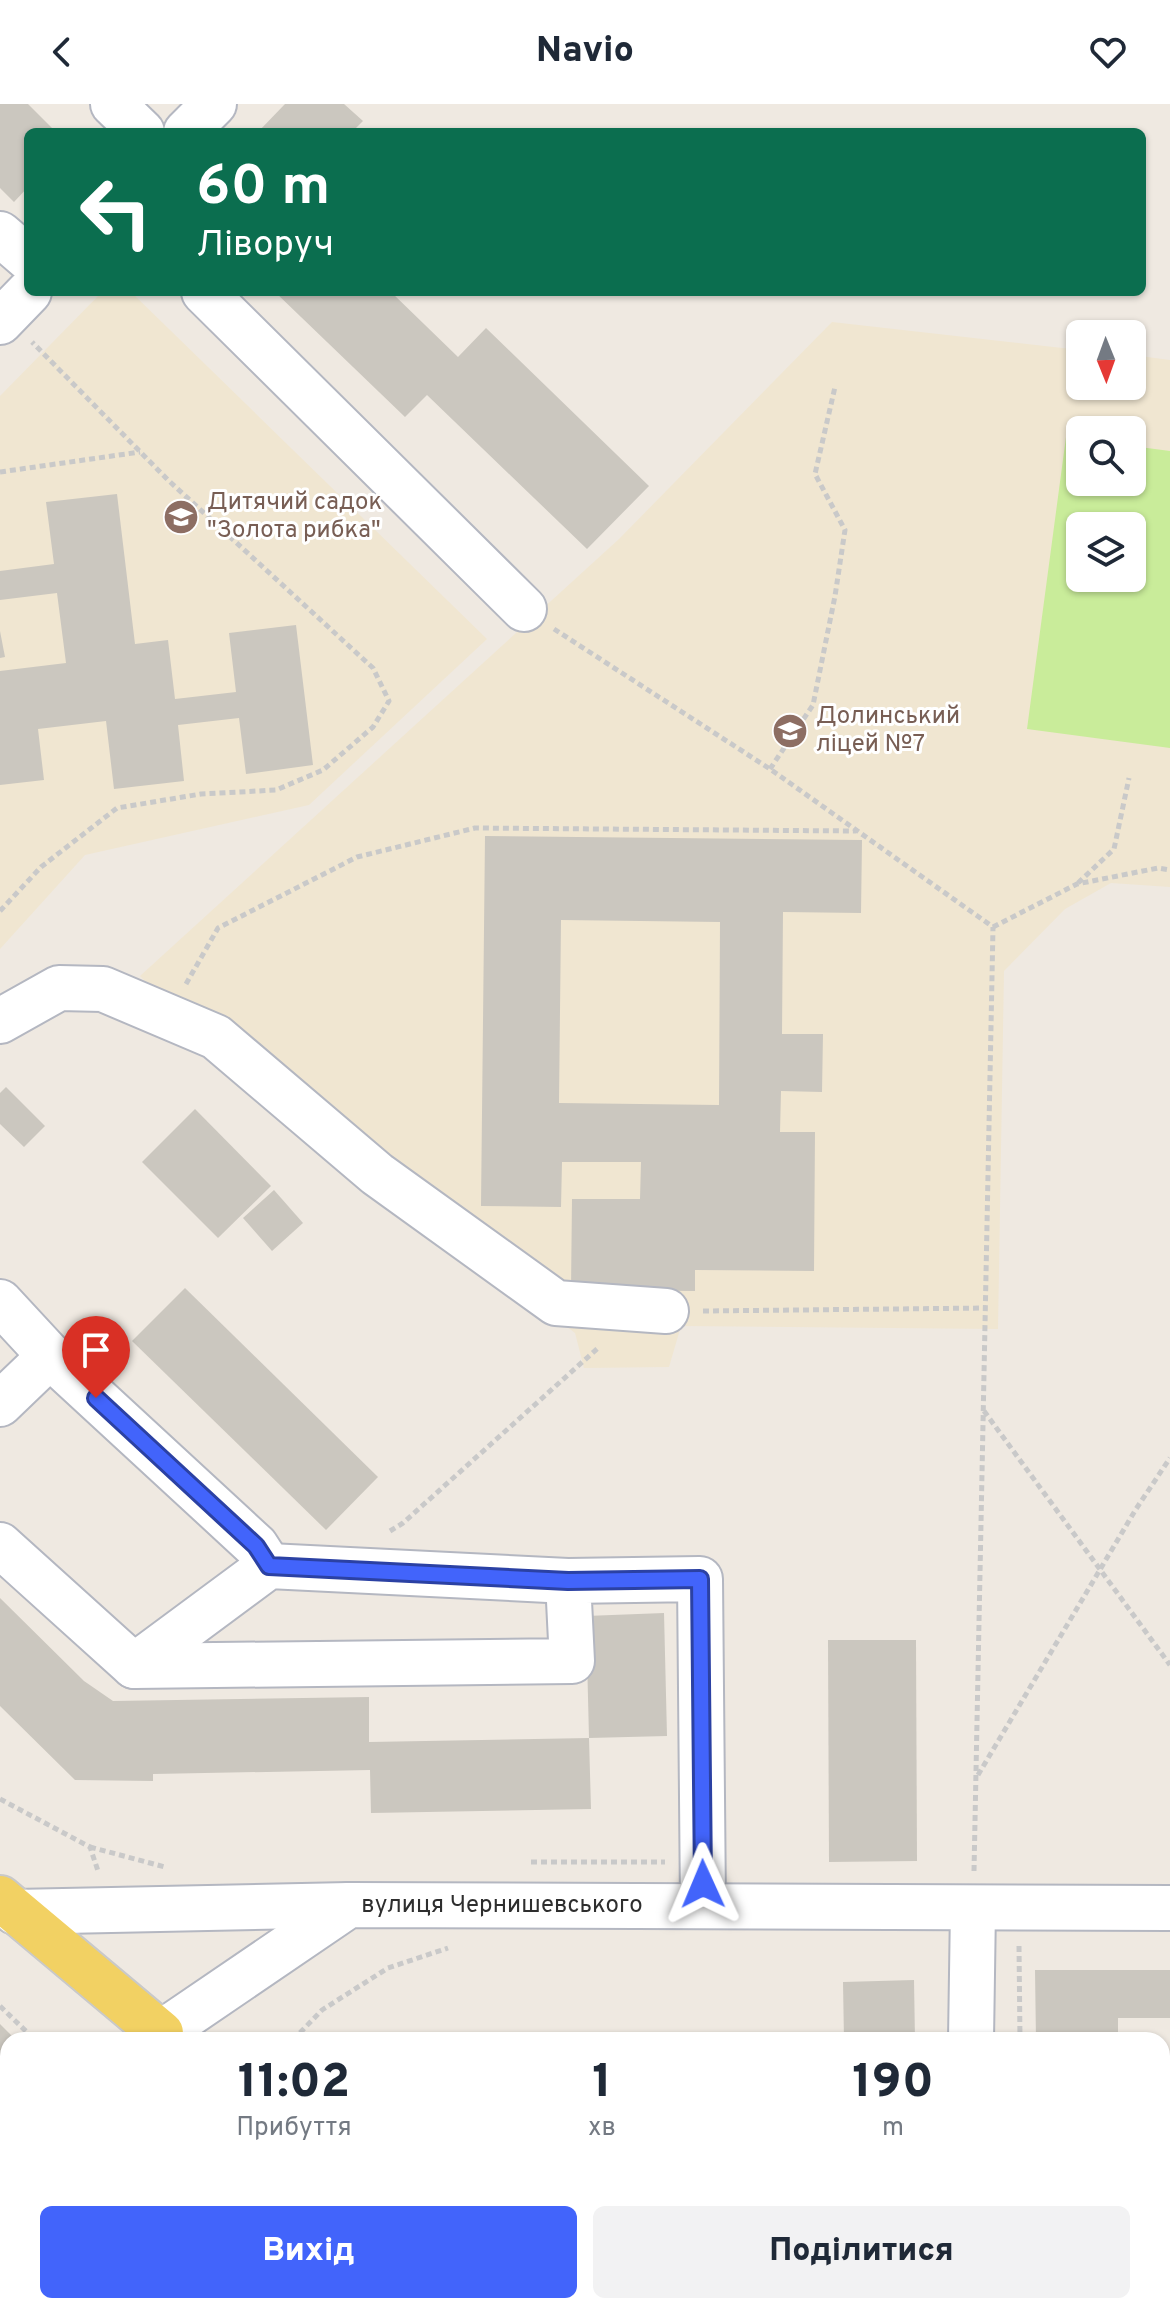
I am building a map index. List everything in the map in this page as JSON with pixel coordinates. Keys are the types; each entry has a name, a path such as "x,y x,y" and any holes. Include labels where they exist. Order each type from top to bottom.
{"main road":[{"path":"8,1905 155,2032"}],"street":[{"path":"113,104 138,128"},
{"path":"190,128 214,104"},
{"path":"0,234 24,255"},
{"path":"208,296 524,609"},
{"path":"0,1021 59,988 103,989 216,1037 377,1174 556,1303 666,1311"},
{"path":"0,1302 50,1356 256,1546 269,1566"},
{"path":"0,1404 50,1356"},
{"path":"0,1545 134,1666 572,1661 568,1581"},
{"path":"134,1666 269,1566 568,1581 700,1579 703,1906"},
{"path":"8,1905 102,1909 349,1905"},
{"name":"вулиця Чернишевського","path":"168,2032 349,1905 1170,1908"},
{"path":"971,2032 973,1908"}],"path":[{"path":"1,910 41,867 117,808 201,794 276,790 323,770 373,727 389,701 373,668 141,452 12,310"},
{"path":"770,769 813,705 835,596 845,530 815,474 835,387"},
{"path":"0,472 141,452"},
{"path":"524,609 770,769 993,927"},
{"path":"1077,884 1114,849 1129,778"},
{"path":"167,1016 218,928 357,857 475,828 856,831"},
{"path":"993,927 1077,884 1158,868 1170,870"},
{"path":"973,1908 993,927"},
{"path":"666,1311 986,1308"},
{"path":"378,1539 403,1523 593,1350 606,1343"},
{"path":"984,1411 1170,1665"},
{"path":"976,1777 1170,1458"},
{"path":"0,1799 90,1847 98,1868 102,1909"},
{"path":"1019,1937 1020,2032"},
{"path":"301,2032 322,2010 388,1968 459,1944"},
{"path":"0,2006 27,2032"}],"shaded area":[{"name":"Дитячий садок \"Золота рибка\"","path":"98,296 135,296 487,639 309,805 85,855 0,949 0,396"},
{"name":"Долинський ліцей №7","path":"832,322 1066,348 1066,400 1146,400 1146,357 1170,360 1170,887 1111,883 1065,909 1004,971 998,1329 681,1326 669,1367 584,1368 575,1333 216,1053 140,976 619,539"}],"green space":[{"path":"1066,437 1066,496 1146,496 1146,448 1170,451 1170,748 1027,729"}],"building":[{"path":"0,104 28,104 52,128 24,128 24,191 14,202 0,188"},
{"path":"285,104 344,104 363,121 356,128 262,128"},
{"path":"279,296 395,296 458,357 486,328 649,486 587,549 427,395 405,417"},
{"path":"117,494 135,644 168,640 175,699 236,692 229,633 296,625 313,765 246,774 239,718 178,725 184,781 114,789 106,721 38,729 44,780 0,785 0,671 66,663 57,593 0,600 0,571 54,564 46,502"},
{"path":"0,631 5,657 0,658"},
{"path":"485,836 862,840 861,913 783,912 782,1034 823,1034 822,1092 781,1091 780,1132 815,1132 814,1271 695,1270 695,1291 571,1290 572,1199 640,1199 641,1162 562,1162 561,1207 481,1206","holes":["561,920 720,922 719,1105 559,1103"]},
{"path":"6,1087 45,1126 24,1147 0,1124 0,1093"},
{"path":"195,1109 271,1186 218,1238 142,1162"},
{"path":"274,1190 303,1223 272,1251 243,1218"},
{"path":"185,1288 378,1477 326,1530 132,1341"},
{"path":"0,1598 84,1681 113,1701 369,1697 369,1742 589,1738 591,1809 371,1813 370,1770 153,1774 153,1781 75,1780 0,1706"},
{"path":"664,1613 667,1736 589,1738 586,1616"},
{"path":"828,1640 916,1640 917,1861 829,1862"},
{"path":"1035,1970 1170,1970 1170,2018 1118,2018 1118,2032 1036,2032"},
{"path":"914,1980 915,2032 844,2032 843,1982"}],"place":[{"name":"Дитячий садок \"Золота рибка\"","path":"181,517"},
{"name":"Долинський ліцей №7","path":"790,731"}],"route":[{"path":"96,1398 256,1546 269,1566 568,1581 700,1579 703,1884"}]}
